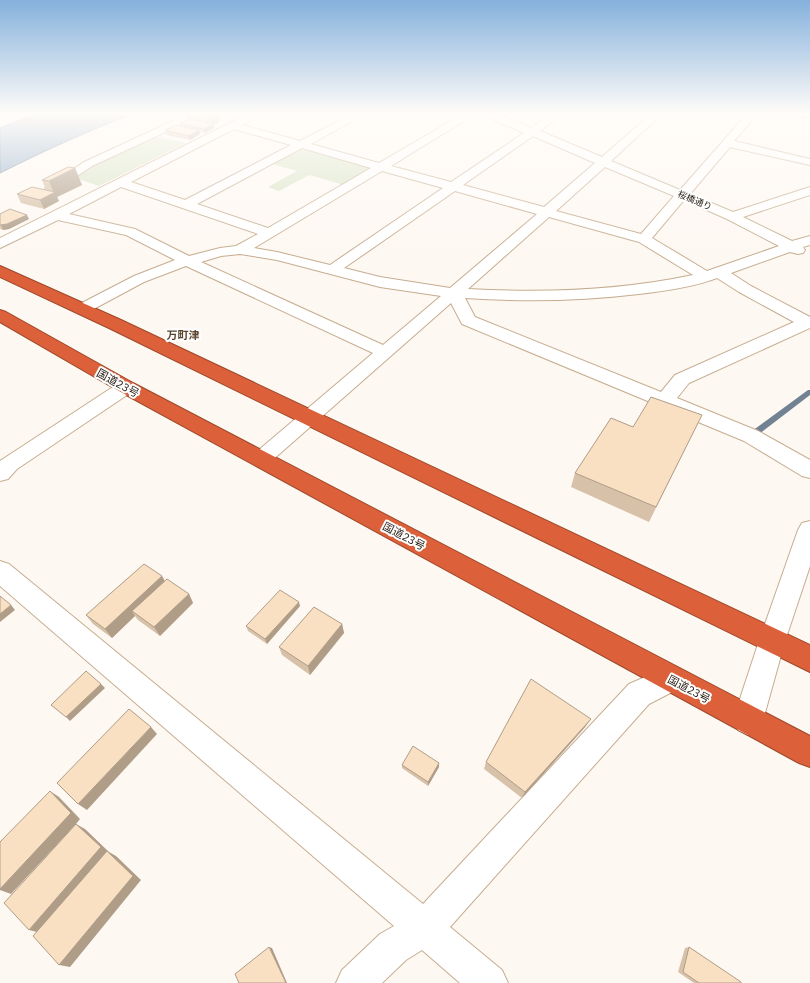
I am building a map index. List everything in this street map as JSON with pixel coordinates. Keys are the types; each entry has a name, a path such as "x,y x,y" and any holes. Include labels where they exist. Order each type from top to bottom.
{"highway":[{"path":"0,271 810,659"},
{"name":"国道23号","path":"0,315 126,388 670,679 810,752"}],"street":[{"path":"48,191 88,164 97,160"},
{"path":"0,244 166,160"},
{"path":"186,205 273,160"},
{"path":"355,160 644,239 808,322"},
{"path":"240,250 393,160"},
{"path":"332,270 492,160"},
{"name":"桜橋通り","path":"597,160 732,216 810,256"},
{"path":"261,459 454,293 604,160"},
{"path":"644,239 712,160"},
{"path":"120,183 270,233"},
{"path":"732,216 810,191"},
{"path":"56,215 130,232 187,261 385,352"},
{"path":"82,309 139,279 187,261 220,252 240,250 277,256 380,282 454,293 506,296 559,296 608,293 664,286 712,274 810,240"},
{"path":"454,293 468,320 751,436 810,470"},
{"path":"665,400 682,378 808,322"},
{"path":"0,473 10,464 126,388"},
{"path":"748,720 772,641 810,530"},
{"path":"0,571 489,983"},
{"path":"355,983 394,947 424,929 639,694 670,679"}],"green space":[{"path":"103,160 152,160 99,186 75,178 86,168"},
{"path":"280,160 343,160 368,167 369,169 344,185 309,175 279,191 268,187 297,171 272,164"}],"water":[{"path":"0,160 27,160 0,173"}],"building":[{"path":"68,167 75,168 49,181 42,180"},
{"path":"32,187 55,192 40,200 17,194"},
{"path":"10,209 27,215 7,224 0,225 0,214"},
{"path":"651,397 702,415 656,507 575,473 611,418 633,427"},
{"path":"144,564 162,576 105,629 86,615"},
{"path":"167,579 189,594 154,627 132,611"},
{"path":"280,590 299,602 265,639 246,626"},
{"path":"0,596 11,605 0,614"},
{"path":"314,607 342,624 308,666 279,647"},
{"path":"86,671 101,684 66,717 51,705"},
{"path":"531,679 591,719 525,792 486,762"},
{"path":"129,709 151,727 78,804 57,783"},
{"path":"413,746 439,763 428,782 402,765"},
{"path":"50,791 71,813 0,889 0,842"},
{"path":"76,824 101,847 29,930 4,903"},
{"path":"107,851 133,876 59,965 33,936"},
{"path":"269,947 286,983 239,983 235,974"},
{"path":"689,947 741,983 699,983 683,972"}],"waterway":[{"path":"751,436 810,392"}],"district":[{"name":"万町津","path":"183,335"}]}
